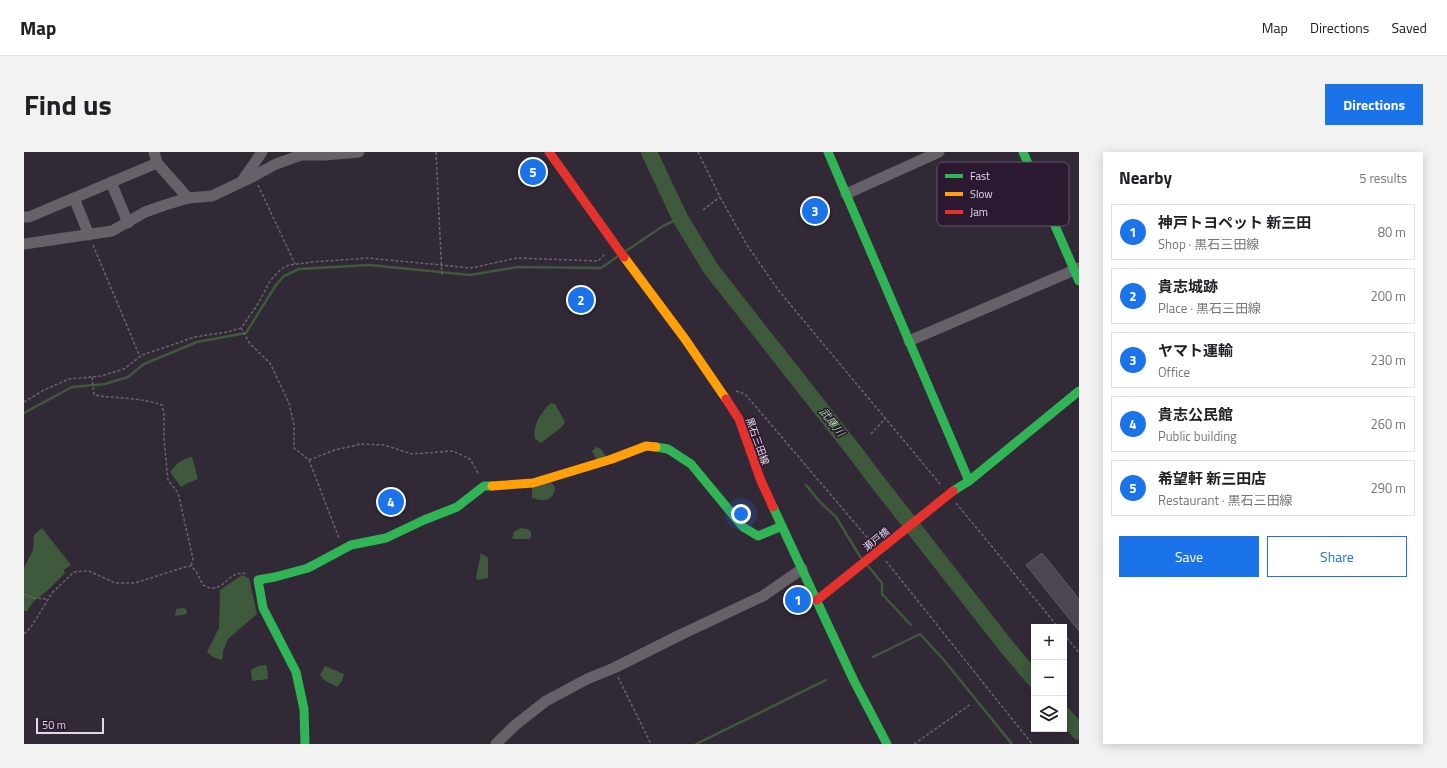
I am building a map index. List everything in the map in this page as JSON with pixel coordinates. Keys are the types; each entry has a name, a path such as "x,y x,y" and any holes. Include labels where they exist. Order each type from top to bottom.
{"street":[{"path":"154,152 156,164 188,198"},
{"path":"241,182 262,152"},
{"path":"24,244 112,231 145,212 188,198 212,196 276,164 302,155 325,156 359,152"},
{"name":"黒石三田線","path":"549,152 616,247 685,338 739,419 761,481 854,681 887,744"},
{"path":"828,152 969,481"},
{"path":"846,194 939,152"},
{"path":"1023,152 1028,162"},
{"path":"24,218 156,164"},
{"path":"111,182 128,222"},
{"path":"74,198 89,235"},
{"path":"1057,226 1076,269 1079,281"},
{"path":"909,341 1076,269"},
{"name":"瀬戸橋","path":"817,600 949,494 969,481 1079,391"},
{"path":"305,744 304,708 296,672 263,608 258,580 308,568 351,545 386,538 424,520 457,507 484,486 533,483 612,459 646,446 668,449 692,464 743,527 758,536 782,526"},
{"path":"496,744 514,726 546,701 587,679 614,668 763,596 802,569"}],"path":[{"path":"436,152 442,277"},
{"path":"698,152 720,197 747,245 779,291 1056,624"},
{"path":"254,176 295,264"},
{"path":"703,210 720,197"},
{"path":"89,235 140,357"},
{"path":"24,402 44,390 69,379 101,376 124,369 140,357 194,337 242,328 258,304 270,281 281,269 289,265 368,258 471,268 517,258 598,260 616,247"},
{"path":"242,328 250,344 270,364 289,404 294,425 294,448 309,460 344,549"},
{"path":"92,377 94,394 112,398 148,400 162,405 164,414 164,439 168,480 178,493 193,559 191,566"},
{"path":"718,386 745,394 878,551 1032,744"},
{"path":"871,434 886,418"},
{"path":"309,460 335,450 361,444 384,445 412,454 454,451 470,459 484,486"},
{"path":"191,566 196,571 203,585 212,589 220,586 235,574 240,572 250,574 258,580"},
{"path":"24,634 31,627 52,593 74,572 89,572 115,583 135,583 191,566"},
{"path":"24,594 33,598 48,599"},
{"path":"1067,638 1079,653"},
{"path":"614,668 651,744"},
{"path":"914,744 971,704"}],"shaded area":[{"path":"551,403 555,404 565,422 563,426 541,443 535,439 534,434 536,424"},
{"path":"596,447 600,448 606,456 597,460 592,451"},
{"path":"192,457 198,479 181,487 170,472 180,462"},
{"path":"550,481 555,487 551,498 541,500 532,498 532,486"},
{"path":"42,528 71,565 64,570 65,573 47,591 34,601 27,611 24,611 24,568 33,550 34,535"},
{"path":"520,528 528,529 531,532 531,537 529,539 512,539 514,532"},
{"path":"481,553 488,558 488,578 477,580 476,577"},
{"path":"242,575 249,578 257,614 228,639 221,660 213,657 207,652 219,628 220,590"},
{"path":"176,609 186,609 187,614 175,616"},
{"path":"265,665 267,667 268,679 252,681 251,670 258,666"},
{"path":"325,666 344,674 342,681 337,687 324,680 320,675"}],"building":[{"path":"535,165 541,175 532,180 526,170"},
{"path":"1042,553 1079,599 1079,631 1026,565"}],"waterway":[{"name":"武庫川","path":"649,152 680,218 711,269 1006,646 1031,675"},
{"path":"626,251 663,226 680,218"},
{"path":"24,413 72,387 105,384 128,377 144,364 197,342 246,333 276,285 284,276 299,269 369,265 470,275 518,267 601,268 617,257"},
{"path":"806,485 820,502 836,517 861,558"},
{"path":"868,566 882,583 882,594 911,625"},
{"path":"873,657 920,634 943,659 1012,744"},
{"path":"696,744 826,680"},
{"name":"武庫川","path":"1067,718 1079,732"}],"traffic: fast":[{"path":"828,152 969,481"},
{"path":"1023,152 1027,162"},
{"path":"1055,226 1079,281"},
{"path":"953,491 969,481 1079,391"},
{"path":"656,447 668,449 691,464 743,527 758,536 782,526"},
{"path":"305,744 304,709 296,672 263,608 258,580 308,568 351,545 386,538 424,520 457,507 484,486 492,486"},
{"path":"773,507 854,681 887,744"}],"traffic: slow":[{"path":"624,257 685,339 726,399"},
{"path":"492,486 533,483 612,459 646,446 656,447"}],"traffic: jam":[{"path":"549,152 624,257"},
{"path":"726,399 739,419 761,481 773,507"},
{"path":"817,600 953,491"}],"place":[{"name":"希望軒 新三田店","path":"533,172"},
{"name":"ヤマト運輸","path":"815,211"},
{"name":"貴志城跡","path":"581,300"},
{"name":"貴志公民館","path":"391,502"},
{"name":"神戸トヨペット 新三田","path":"798,600"}]}
